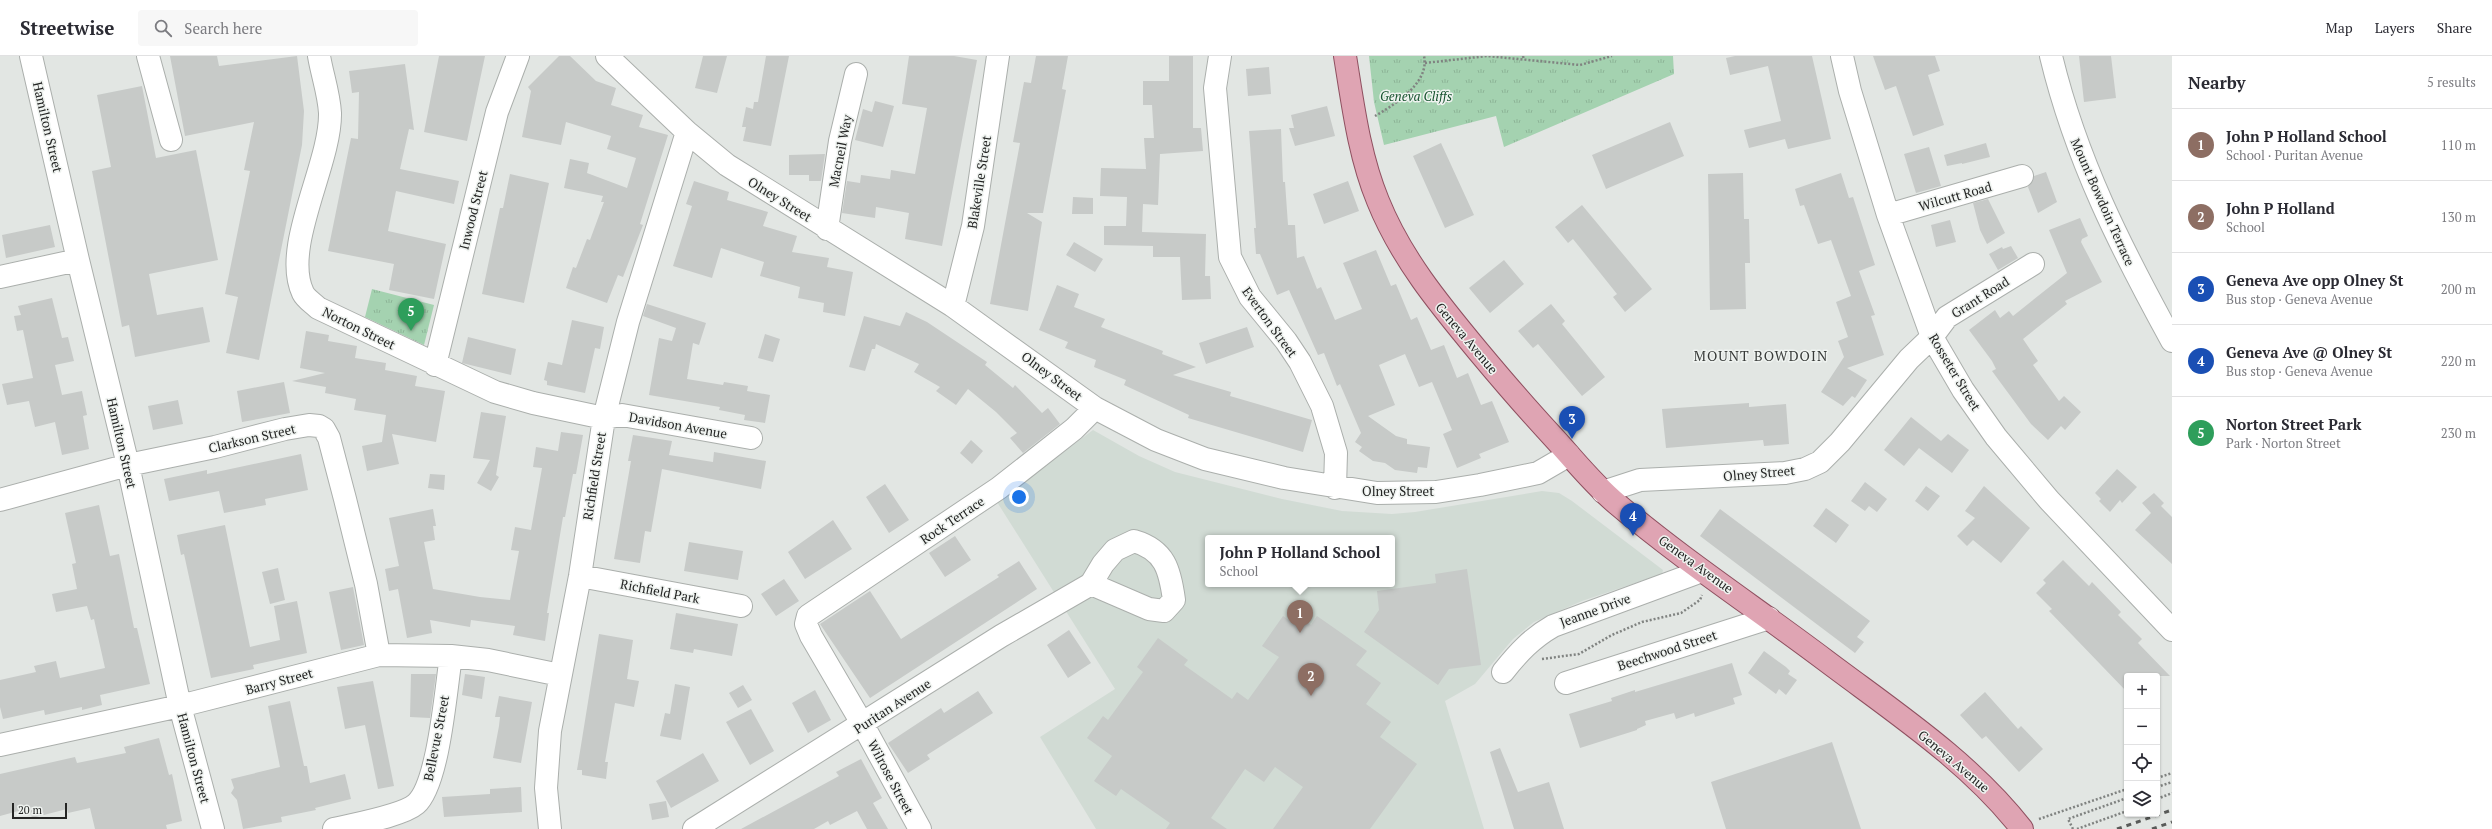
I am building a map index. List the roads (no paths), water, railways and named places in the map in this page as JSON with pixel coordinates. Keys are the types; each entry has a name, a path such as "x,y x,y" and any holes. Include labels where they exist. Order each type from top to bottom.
{"main road":[{"name":"Geneva Avenue","path":"1345,56 1357,126 1378,200 1398,244 1427,289 1503,382 1603,492 1702,571 1768,618 1956,761 2029,825"}],"street":[{"name":"Hamilton Street","path":"31,56 78,260 128,465 180,706 213,829"},
{"path":"148,56 171,140"},
{"name":"Norton Street","path":"319,56 330,113 325,142 296,257 298,278 304,295 318,308 435,365 495,392 533,403 604,418"},
{"name":"Inwood Street","path":"435,365 497,112 518,56"},
{"name":"Olney Street","path":"607,56 687,132 727,165 827,229 953,306 1095,408 1156,440 1205,459 1335,488 1377,493 1436,492 1538,473 1569,455"},
{"name":"Blakeville Street","path":"953,306 973,226 998,56"},
{"name":"Everton Street","path":"1220,56 1215,88 1230,256 1250,297 1289,346 1322,406 1336,452 1335,488"},
{"name":"Rosseter Street","path":"1842,56 1850,91 1888,215 1932,338 1963,390 1996,437 2049,500 2172,630"},
{"name":"Mount Bowdoin Terrace","path":"2050,56 2063,106 2098,195 2128,260 2172,341"},
{"name":"Macneil Way","path":"827,229 840,141 856,74"},
{"name":"Richfield Street","path":"550,829 546,788 547,758 560,675 580,576 604,418 628,322 687,132"},
{"name":"Wilcutt Road","path":"1888,215 2022,176"},
{"path":"0,276 78,260"},
{"name":"Grant Road","path":"1932,338 1947,317 2033,264"},
{"name":"Olney Street","path":"1603,492 1640,480 1785,473 1805,469 1820,462 1840,442 1910,359 1932,338"},
{"name":"Rock Terrace","path":"806,624 808,616 999,488 1074,429 1095,408"},
{"name":"Davidson Avenue","path":"604,418 622,415 751,438"},
{"name":"Clarkson Street","path":"0,500 128,465 215,447 285,429 309,425 324,430 329,438 366,584 379,655"},
{"name":"Jeanne Drive","path":"1503,672 1520,650 1536,635 1553,626 1702,571"},
{"name":"Richfield Park","path":"580,576 741,606"},
{"name":"Puritan Avenue","path":"694,829 1001,636 1091,584"},
{"name":"Beechwood Street","path":"1566,683 1768,618"},
{"name":"Wilrose Street","path":"806,624 863,724 920,829"},
{"name":"Barry Street","path":"0,745 180,706 379,655 451,656 488,660 560,675"},
{"name":"Bellevue Street","path":"334,829 390,815 416,804 431,776 451,656"}],"railway":[{"path":"2117,829 2172,810"},
{"path":"2152,829 2172,822"}],"place":[{"name":"Norton Street Park","path":"411,331"},
{"name":"Geneva Ave opp Olney St","path":"1572,439"},
{"name":"Geneva Ave @ Olney St","path":"1633,536"},
{"name":"John P Holland School","path":"1300,633"},
{"name":"John P Holland","path":"1311,696"}],"district":[{"name":"MOUNT BOWDOIN","path":"1761,355"}],"park label":[{"name":"Geneva Cliffs","path":"1416,96"}]}
